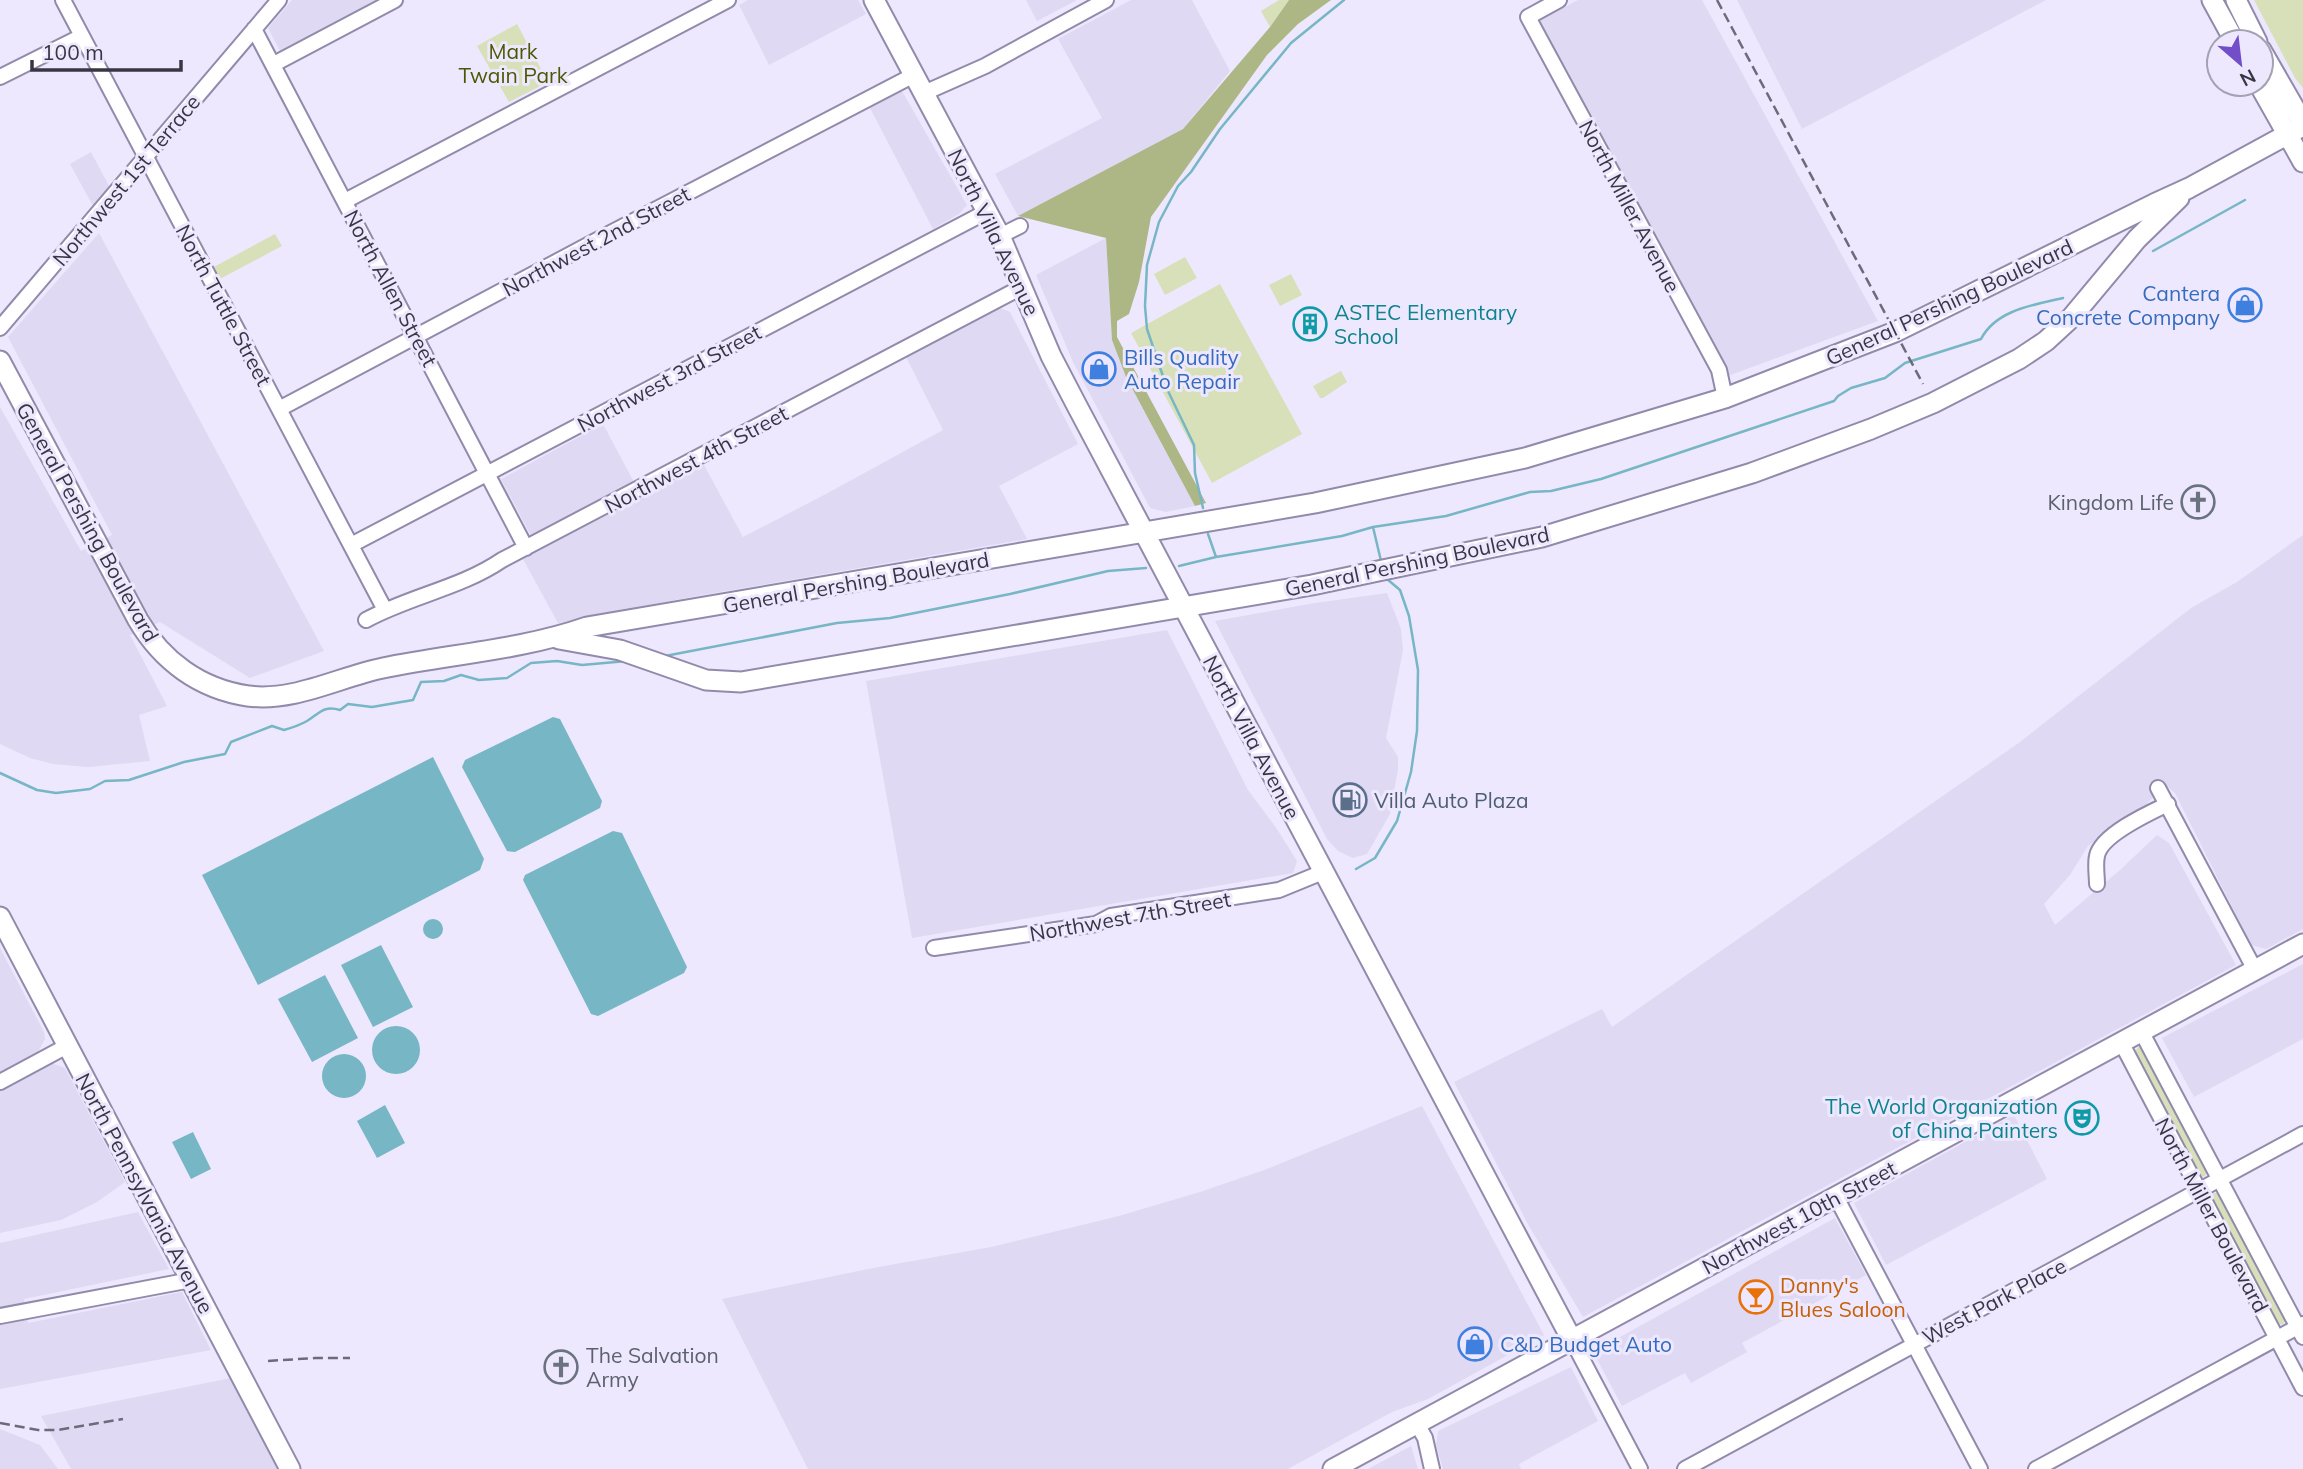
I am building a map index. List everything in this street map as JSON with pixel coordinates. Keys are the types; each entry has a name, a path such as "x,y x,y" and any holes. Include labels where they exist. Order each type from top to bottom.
{"main road":[{"name":"North Villa Avenue","path":"874,0 988,211 1052,356 1572,1340"},
{"path":"2212,0 2227,28"},
{"path":"2236,0 2250,28"},
{"path":"2275,80 2298,128 2303,162"},
{"path":"2271,98 2298,128"},
{"name":"General Pershing Boulevard","path":"0,361 147,635 170,660 199,681 250,696 281,695 383,668 555,639 587,627 1315,502 1525,458 1725,398 1895,332 2189,188 2298,128"},
{"name":"General Pershing Boulevard","path":"555,639 608,647 706,680 741,682 1312,585 1542,537 1752,473 1883,424 1964,388 2019,359 2046,341 2071,318 2137,239 2189,188"},
{"path":"629,654 626,634 629,626 638,619"},
{"name":"North Pennsylvania Avenue","path":"0,917 290,1469"},
{"name":"Northwest 10th Street","path":"1333,1469 2303,944"}],"street":[{"name":"North Tuttle Street","path":"63,0 385,610"},
{"name":"Northwest 1st Terrace","path":"0,328 279,0"},
{"path":"274,64 395,0"},
{"path":"345,201 728,0"},
{"name":"Northwest 2nd Street","path":"279,409 416,336 919,84 985,66 1106,0"},
{"name":"North Miller Avenue","path":"1550,2 1528,17 1718,370 1725,398"},
{"name":"North Allen Street","path":"254,29 526,548"},
{"path":"0,77 82,36"},
{"name":"Northwest 3rd Street","path":"351,545 988,211"},
{"path":"1000,236 1020,226"},
{"name":"Northwest 4th Street","path":"366,620 385,610 482,574 502,560 1022,287"},
{"path":"2158,788 2255,970"},
{"path":"2097,884 2097,855 2107,841 2124,828 2168,804"},
{"name":"Northwest 7th Street","path":"934,948 1096,923 1111,916 1279,890 1323,872"},
{"name":"North Miller Boulevard","path":"2141,1031 2301,1329"},
{"name":"North Miller Boulevard","path":"2121,1042 2303,1388"},
{"path":"0,1082 68,1046"},
{"name":"West Park Place","path":"1685,1469 2303,1134"},
{"path":"1836,1197 1980,1469"},
{"path":"0,1316 191,1280"},
{"path":"2036,1469 2277,1338 2301,1329"},
{"name":"North Villa Avenue","path":"1572,1340 1640,1469"},
{"path":"1417,1424 1425,1438 1432,1469"}],"shaded area":[{"path":"292,0 380,0 281,53 268,28"},
{"path":"748,0 858,0 866,14 769,65 739,5"},
{"path":"1026,0 1077,0 1037,21"},
{"path":"1131,0 1192,0 1230,71 1183,129 1018,216 995,174 1102,118 1058,39"},
{"path":"1578,0 1702,0 1878,321 1714,381 1712,372 1592,146 1526,28"},
{"path":"1737,0 2046,0 1802,129"},
{"path":"902,91 967,205 959,214 933,229 870,108"},
{"path":"91,152 109,186 93,206 70,164"},
{"path":"99,233 324,651 250,678 160,622 130,635 167,706 139,715 150,761 88,767 53,764 30,758 0,744 0,407 81,551 112,535 8,337"},
{"name":"Bills Quality Auto Repair","path":"1106,238 1112,340 1126,377 1195,506 1166,512 1150,508 1073,362 1036,275"},
{"path":"1000,308 1010,312 1078,444 999,486 1027,539 691,597 558,623 523,559 704,465 743,537 826,494 943,430 906,357"},
{"path":"603,424 635,484 532,538 501,479"},
{"path":"2303,535 2303,929 2266,949 2251,945 2175,793 2164,784 2152,792 2154,796 2143,808 2088,846 2070,875 2044,904 2055,925 2157,835 2169,843 2236,965 1583,1317 1529,1226 1454,1082 1602,1009 1612,1027 2020,742 2191,608 2237,582"},
{"path":"1387,593 1401,629 1403,650 1386,738 1398,757 1398,769 1390,814 1367,854 1353,858 1338,851 1327,839 1215,621"},
{"path":"1167,630 1248,790 1297,861 1293,873 912,938 866,681"},
{"path":"0,948 44,1032 45,1039 38,1052 0,1074"},
{"path":"2303,964 2303,1039 2194,1097 2162,1038"},
{"path":"51,1063 65,1068 125,1182 97,1202 61,1220 0,1233 0,1091"},
{"path":"1422,1106 1544,1335 1428,1399 1392,1412 1288,1469 808,1469 722,1299 991,1247 1119,1216 1267,1169"},
{"path":"2014,1115 2047,1179 1886,1265 1854,1203"},
{"path":"138,1212 169,1269 24,1299 28,1323 182,1292 211,1350 0,1389 0,1243"},
{"path":"1835,1218 1866,1275 1742,1343 1747,1352 1691,1383 1685,1373 1622,1406 1593,1352"},
{"path":"1571,1367 1598,1421 1519,1464 1521,1469 1443,1469 1436,1445 1438,1431"},
{"path":"231,1378 277,1469 71,1469 41,1416"},
{"path":"0,1429 40,1445 58,1469 0,1469"},
{"path":"1411,1446 1418,1469 1368,1469"}],"green space":[{"path":"1279,0 1289,0 1270,27 1261,11"},
{"path":"1289,0 1331,0 1298,24 1267,55 1151,217 1139,282 1129,314 1117,321 1117,337 1206,503 1195,506 1126,377 1112,340 1106,238 1018,216 1183,129 1270,27"},
{"path":"2254,0 2303,0 2303,88 2275,40 2275,28 2269,28"},
{"name":"Mark Twain Park","path":"517,24 548,82 509,102 477,46"},
{"path":"275,234 282,246 218,280 212,268"},
{"path":"1185,257 1197,278 1165,295 1154,274"},
{"path":"1291,274 1302,295 1280,306 1269,285"},
{"path":"1220,284 1302,434 1212,483 1131,333"},
{"path":"1341,371 1347,382 1320,398 1313,386"},
{"path":"2138,1047 2146,1050 2208,1172 2205,1176 2199,1177 2134,1054"},
{"path":"2214,1193 2220,1193 2286,1320 2283,1324 2277,1325 2210,1198"}],"water":[{"path":"553,717 560,719 602,801 600,808 515,852 507,851 462,767 465,760"},
{"path":"433,757 484,859 480,870 258,985 202,875"},
{"path":"613,831 622,833 687,967 684,973 598,1016 591,1014 523,880 525,875"},
{"path":"433,919 440,922 443,929 440,936 433,939 426,936 423,929 426,922"},
{"path":"381,945 413,1007 373,1027 341,965"},
{"path":"325,975 358,1038 312,1062 278,999"},
{"path":"396,1026 413,1033 420,1050 413,1067 396,1074 379,1067 372,1050 379,1033"},
{"path":"344,1054 353,1055 360,1060 365,1067 365,1085 360,1092 353,1097 344,1098 335,1097 328,1092 323,1085 322,1076 323,1067 328,1060 335,1055"},
{"path":"385,1105 405,1143 377,1158 357,1121"},
{"path":"193,1132 211,1169 191,1179 172,1142"}],"waterway":[{"path":"1203,508 1195,473 1194,445 1168,391 1147,329 1147,265 1159,222 1178,186 1191,172 1220,129 1291,43 1344,0"},
{"path":"2153,251 2245,200"},
{"path":"1179,566 1216,557 1342,536 1373,527 1446,516 1530,492 1551,491 1601,479 1834,401 1851,388 1885,378 1905,363 1981,339 1996,321 2016,310 2063,298"},
{"path":"1373,527 1381,561"},
{"path":"1208,534 1216,557"},
{"path":"665,656 837,623 890,618 1108,571 1146,568"},
{"path":"1356,869 1375,858 1397,821 1411,772 1417,731 1418,670 1409,616 1400,590 1387,579"},
{"path":"0,773 37,790 56,793 90,789 105,781 129,780 184,762 225,754 231,742 272,726 284,730 293,727 326,709 340,710 348,704 372,707 413,700 421,682 444,681 461,675 479,680 507,678 531,663 557,661 582,665 627,661"}],"railway":[{"path":"1717,0 1923,384"},
{"path":"268,1361 350,1358"},
{"path":"0,1423 38,1430 58,1430 123,1419"}],"place":[{"name":"Cantera Concrete Company","path":"2245,305"},
{"name":"ASTEC Elementary School","path":"1310,324"},
{"name":"Bills Quality Auto Repair","path":"1099,369"},
{"name":"Kingdom Life","path":"2198,502"},
{"name":"Villa Auto Plaza","path":"1350,800"},
{"name":"The World Organization of China Painters","path":"2082,1118"},
{"name":"Danny's Blues Saloon","path":"1756,1297"},
{"name":"C&D Budget Auto","path":"1475,1344"},
{"name":"The Salvation Army","path":"561,1367"}]}
